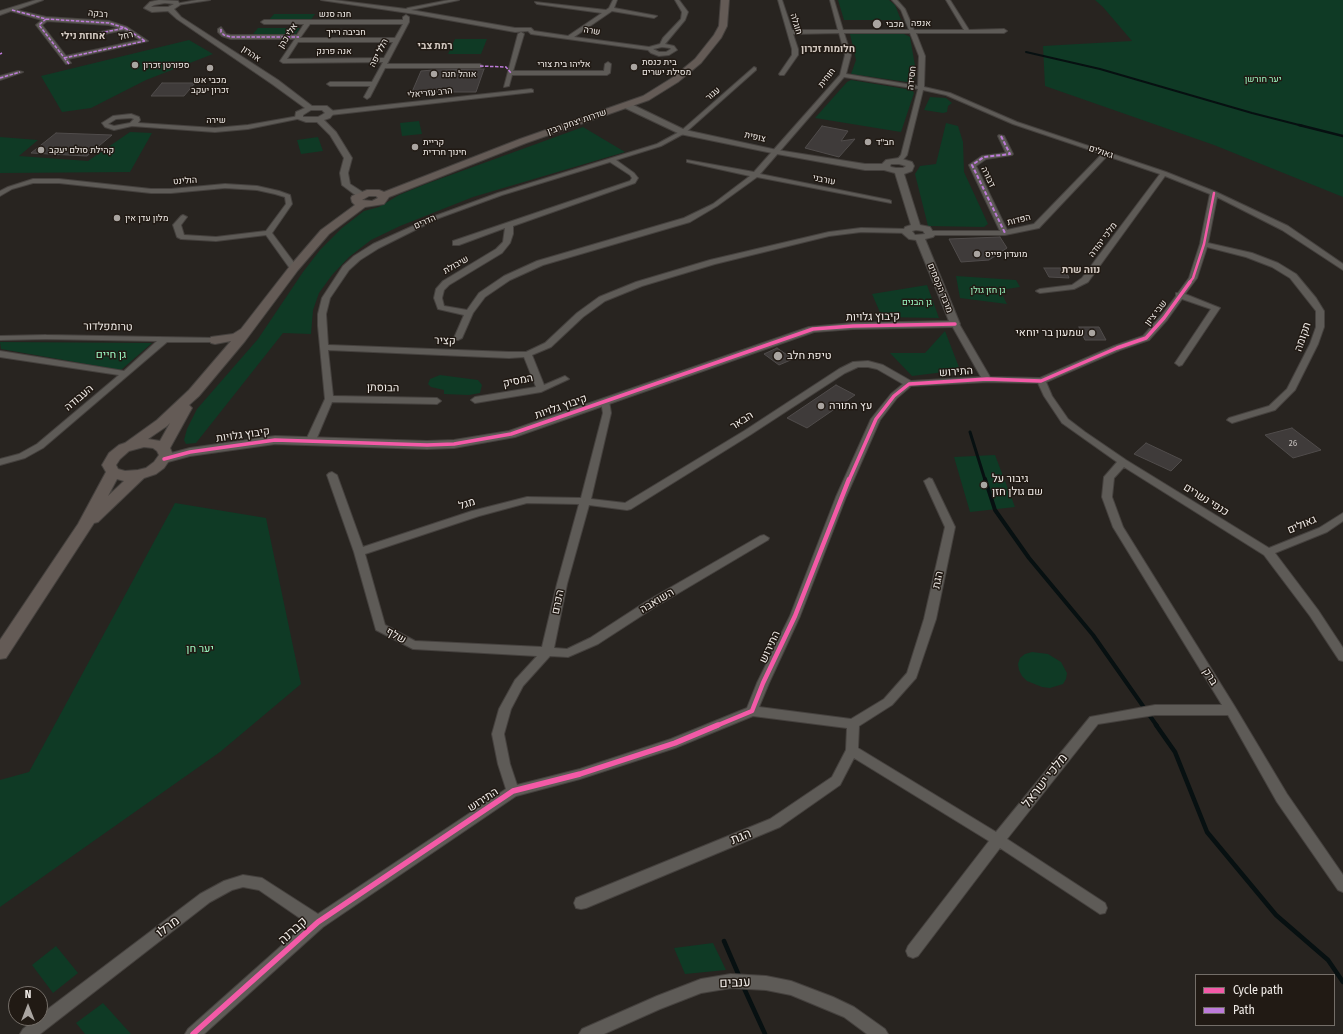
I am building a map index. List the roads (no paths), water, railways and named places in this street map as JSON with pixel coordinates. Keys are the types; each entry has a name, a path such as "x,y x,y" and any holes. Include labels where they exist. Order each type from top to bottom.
{"main road":[{"name":"שדרות יצחק רבין","path":"362,200 376,203 383,200 383,196 523,141 646,98 675,80 698,61 714,41 723,26 726,0"},
{"path":"609,111 639,113 637,106 646,98"},
{"path":"145,473 124,476 113,472 110,469 110,460 118,452 131,445 162,423 194,393 230,351 294,268 325,232 362,200"},
{"path":"216,340 236,337 246,331"},
{"path":"216,340 230,351"},
{"path":"85,526 145,473 159,465 194,393"},
{"path":"131,445 150,443 164,454"},
{"path":"0,653 85,526 113,472"}],"street":[{"path":"0,13 41,0"},
{"path":"142,0 152,2 169,1 177,4"},
{"path":"157,10 170,8 176,6 177,4 208,0"},
{"path":"323,0 404,13 415,12 457,0"},
{"path":"570,37 608,11 615,0"},
{"path":"650,49 655,46 662,45 665,39 683,19 685,12 677,0"},
{"name":"חוגלה","path":"780,0 795,49 795,55 782,74"},
{"name":"חוחית","path":"777,152 843,75 848,55 843,31 832,0"},
{"name":"חסידה","path":"894,0 903,10 922,56 921,88 904,154 899,161"},
{"path":"948,0 967,31"},
{"name":"אהרון","path":"152,2 147,8 179,18 310,108"},
{"path":"537,3 654,16"},
{"name":"אהרון","path":"170,8 179,18"},
{"name":"רבקה","path":"12,10 46,19 100,21 118,25 145,41"},
{"path":"404,13 415,12 515,30 514,33 521,34 531,32"},
{"name":"הלל יפה","path":"367,97 406,22 404,13"},
{"path":"46,19 39,25 68,64"},
{"name":"חנה סנש","path":"264,22 406,22"},
{"name":"אלי כהן","path":"283,61 308,22"},
{"path":"86,36 125,28"},
{"name":"חביבה רייך","path":"221,29 224,35 231,37 396,40"},
{"name":"שרה","path":"515,30 531,30 531,32 650,49 659,54 667,54 674,50 670,46 662,45"},
{"name":"אנפה","path":"790,32 1004,31"},
{"path":"506,86 511,73 521,34"},
{"name":"רחל","path":"64,58 145,41"},
{"name":"אנה פרנק","path":"283,61 386,60"},
{"name":"אליהו בית צורי","path":"511,73 607,73 608,64"},
{"path":"382,66 480,66"},
{"name":"עגור","path":"683,132 754,69"},
{"path":"0,78 20,72"},
{"name":"גאולים","path":"843,75 948,94 1015,123 1164,173 1214,193 1285,228 1343,268"},
{"path":"330,84 374,84"},
{"name":"הרב עזריאלי","path":"330,113 531,90"},
{"name":"צופית","path":"626,105 639,113 683,132 777,152 865,167 886,167"},
{"path":"310,108 324,108 330,113 319,119 306,120 298,116 301,111 310,108"},
{"name":"שירה","path":"132,124 199,129 228,129 300,118"},
{"path":"319,119 333,134 348,158 344,173 346,185 362,200"},
{"name":"הדרים","path":"311,440 329,399 322,314 326,298 346,268 357,258 376,246 444,214 500,194 648,150 683,132"},
{"name":"דבורה","path":"1001,136 1010,154 984,157 972,165 1005,233"},
{"path":"458,338 469,313 482,295 501,281 523,270 540,264 686,220 715,205 741,186 755,175 777,152"},
{"name":"הפדות","path":"930,233 1005,233 1036,226 1106,154"},
{"path":"456,243 633,182 635,178 632,174 612,160"},
{"name":"עורבני","path":"689,161 889,202"},
{"path":"899,161 909,164 910,168 899,172 890,170 886,167 886,164 889,162 899,161"},
{"path":"899,172 916,227"},
{"name":"מלכי יהודה","path":"1040,291 1074,287 1085,280 1164,173"},
{"name":"הולינט","path":"0,194 10,188 33,181 59,181 151,191 171,191 225,186 257,188 288,196 289,204 268,233"},
{"name":"שבי ציון","path":"1041,381 1117,348 1146,338 1164,318 1179,295 1193,278 1204,244 1214,193"},
{"path":"183,217 177,225 181,238 216,239 268,233 294,268"},
{"name":"שיבולת","path":"469,313 450,310 441,306 438,298 440,289 446,283 499,251 506,243 509,234 509,225"},
{"path":"541,389 527,354 548,345 580,316 602,299 639,284 713,262 828,234 861,230 906,231 910,228 916,227 927,229 930,233 926,237 920,238 912,237 906,231"},
{"name":"מרבד הקסמים","path":"920,238 955,324 987,379"},
{"name":"תקומה","path":"1204,244 1249,255 1275,265 1293,276 1320,311 1320,327 1314,344 1291,390 1272,408 1232,420"},
{"name":"שבי ציון","path":"1179,295 1216,308 1179,363"},
{"name":"קיבוץ גלויות","path":"164,454 190,452 275,440 311,440 427,446 454,444 511,434 813,329 853,326 955,324"},
{"name":"טרומפלדור","path":"0,338 46,337 216,340"},
{"name":"העבודה","path":"0,462 22,456 40,446 165,340"},
{"name":"קציר","path":"325,347 509,355 527,354"},
{"path":"0,354 126,374"},
{"name":"הבאר","path":"585,501 627,507 740,437 842,371 856,364 868,364 880,367 909,384"},
{"name":"המסיק","path":"475,400 541,389 564,379"},
{"name":"התירוש","path":"416,855 513,791 580,774 675,743 752,711 763,683 795,616 841,497 876,419 894,396 909,384 987,379 1041,381"},
{"name":"כנפי נשרים","path":"1041,381 1048,396 1065,421 1123,462 1268,552 1314,613 1343,657"},
{"name":"הבוסתן","path":"329,399 437,401"},
{"name":"הכרם","path":"547,652 562,584 607,413 605,401"},
{"name":"קיבוץ גלויות","path":"145,473 240,444"},
{"name":"ברק","path":"1123,462 1109,477 1107,497 1118,527 1231,710 1282,798 1343,886"},
{"name":"שלף","path":"332,475 359,552 380,627 413,645 547,652"},
{"name":"הגת","path":"582,903 775,823 836,780 852,750 853,724 888,702 912,675 930,619 950,527 929,481"},
{"name":"מגל","path":"359,552 476,513 527,500 585,501"},
{"name":"גאולים","path":"1268,552 1323,530 1343,516"},
{"name":"השואבה","path":"547,652 568,653 594,641 651,604 764,538"},
{"path":"513,791 504,764 498,734 505,709 519,682 547,652"},
{"name":"מלכי ישראל","path":"913,951 998,840 1094,720 1155,710 1231,710"},
{"path":"752,711 812,720 853,724"},
{"path":"852,750 998,840 1100,908"},
{"name":"קברנה","path":"193,1034 318,922 416,855"},
{"name":"מרלו","path":"28,1034 205,898 229,885 242,881 262,884 318,922"},
{"name":"ענבים","path":"587,1034 657,1003 701,986 731,981 766,983 792,988 850,1012 880,1034"}],"waterway":[{"path":"1026,52 1100,69 1252,113 1303,126"},
{"path":"1299,125 1303,126"},
{"path":"1303,126 1343,136"},
{"path":"970,432 985,480"},
{"path":"985,479 995,510 1029,558 1093,635 1157,726"},
{"path":"1156,725 1175,752 1207,832 1276,915 1328,960 1343,982"},
{"path":"724,941 740,978"},
{"path":"743,986 765,1034"}],"place":[{"name":"מכבי","path":"877,24"},
{"name":"ספורטן זכרון","path":"135,65"},
{"name":"בית כנסת מסילת ישרים","path":"634,67"},
{"name":"מכבי אש זכרון יעקב","path":"210,68"},
{"name":"אוהל חנה","path":"434,74"},
{"name":"חב\"ד","path":"868,142"},
{"name":"קריית חינוך חרדית","path":"415,147"},
{"name":"קהילת סולם יעקב","path":"41,150"},
{"name":"מלון עדן אין","path":"117,218"},
{"name":"מועדון פייס","path":"977,254"},
{"name":"שמעון בר יוחאי","path":"1092,333"},
{"name":"טיפת חלב","path":"778,356"},
{"name":"עץ התורה","path":"821,406"},
{"name":"גיבור על שם גולן חזן","path":"984,485"}],"district":[{"name":"אחוזת נילי","path":"83,36"},
{"name":"רמת צבי","path":"435,46"},
{"name":"חלומות זכרון","path":"828,49"},
{"name":"נווה שרת","path":"1081,270"}],"park label":[{"name":"יער חורשן","path":"1263,79"},
{"name":"גן חזן גולן","path":"988,290"},
{"name":"גן הבנים","path":"917,302"},
{"name":"גן חיים","path":"111,355"},
{"name":"יער חן","path":"200,649"}]}
